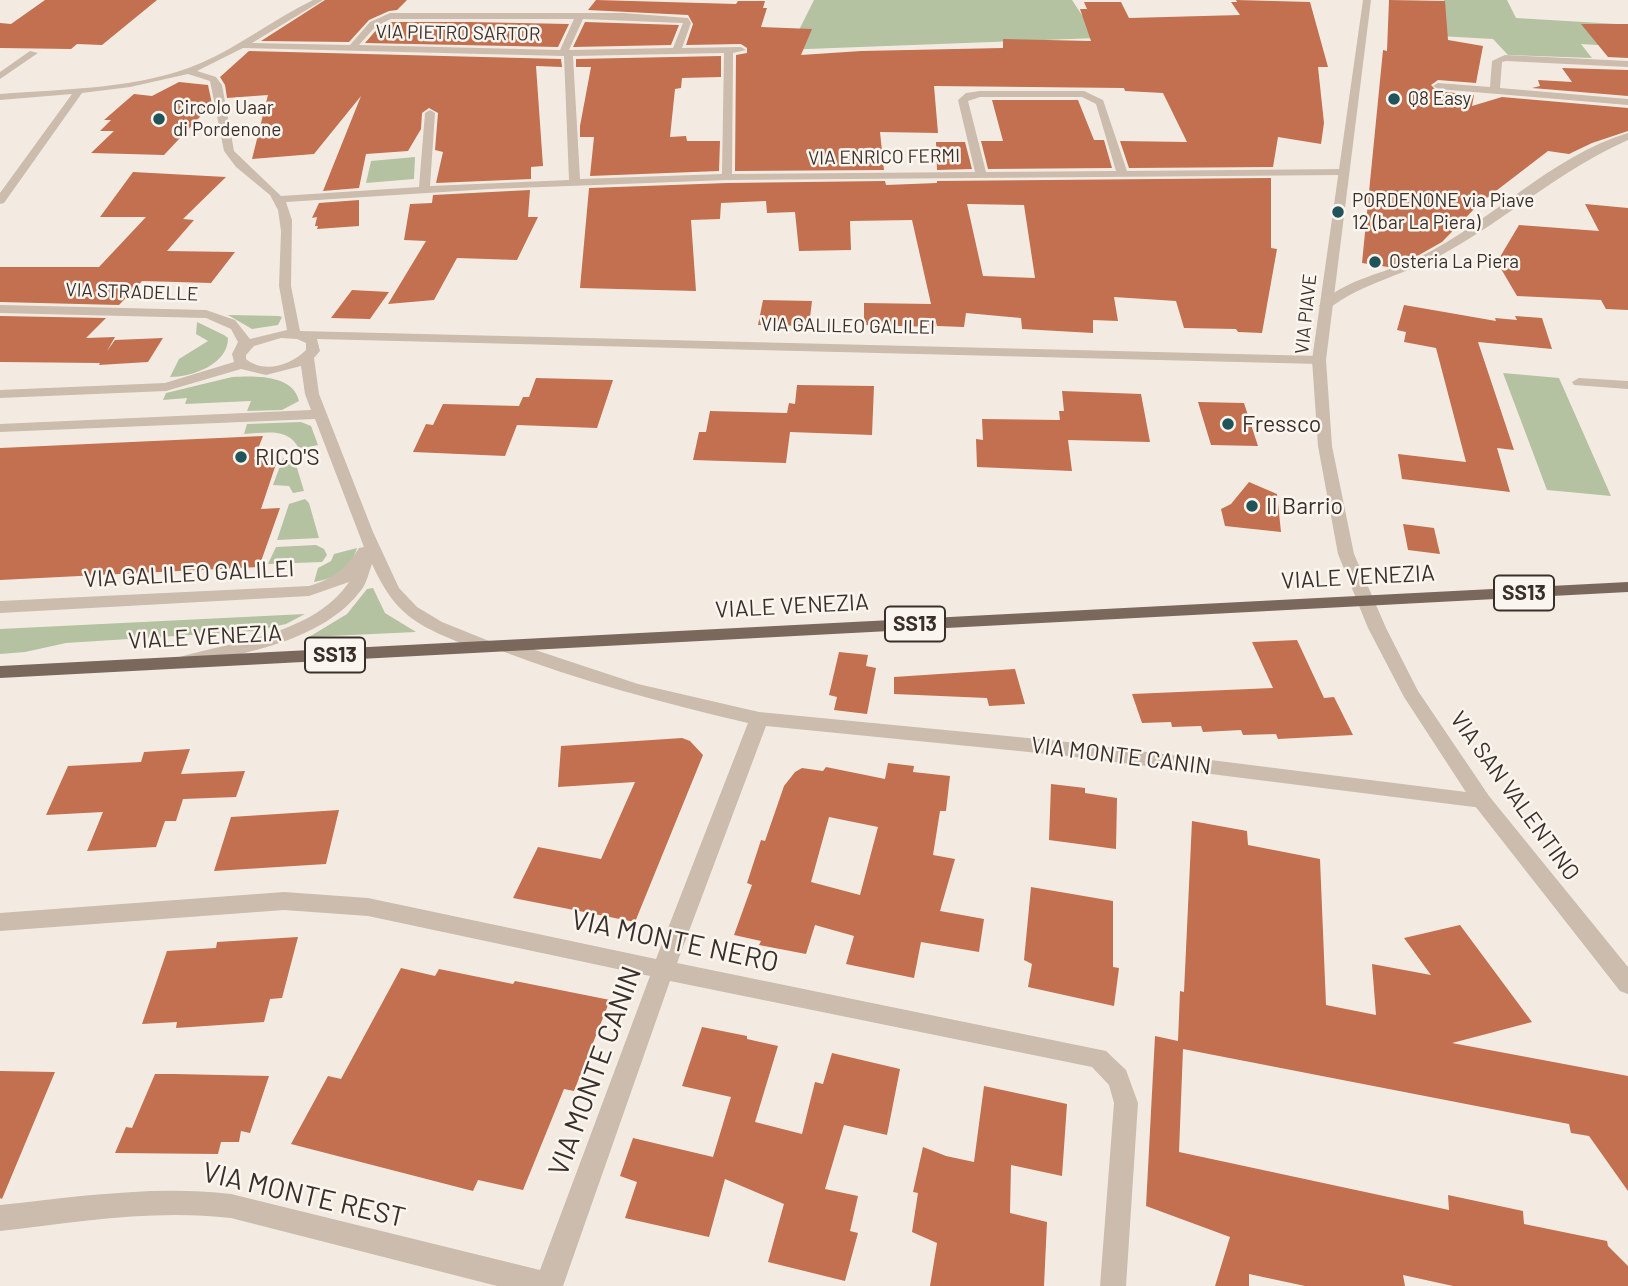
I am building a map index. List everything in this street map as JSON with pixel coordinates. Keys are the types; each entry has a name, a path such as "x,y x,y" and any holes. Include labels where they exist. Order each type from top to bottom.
{"main road":[{"name":"VIALE VENEZIA","path":"0,672 1628,587"}],"street":[{"path":"0,97 140,81 189,71 319,0"},
{"name":"VIA PIAVE","path":"1367,0 1319,360 1325,446 1346,554 1377,628"},
{"name":"VIA PIETRO SARTOR","path":"351,49 373,24 390,16 623,16 685,20 687,23 677,51"},
{"name":"VIA PIETRO SARTOR","path":"566,52 579,17"},
{"name":"VIA PIETRO SARTOR","path":"240,45 566,52 741,50"},
{"path":"727,177 729,50"},
{"path":"566,52 575,182"},
{"path":"0,76 33,53"},
{"path":"1495,90 1497,61 1505,58 1628,64"},
{"path":"189,71 213,79 217,85 226,144 233,159 279,199 286,217 285,287 297,334 312,341 314,346 309,357 312,394 365,532 392,590 411,611 436,626 497,646"},
{"path":"1438,86 1628,102"},
{"path":"0,201 80,89"},
{"path":"981,174 963,100 969,95 980,94 1084,94 1095,98 1100,102 1122,172"},
{"path":"424,190 430,113"},
{"path":"1325,306 1338,294 1352,287 1394,274 1446,248 1479,228 1565,166 1628,136"},
{"name":"VIA ENRICO FERMI","path":"279,199 575,182 727,177 1344,172"},
{"name":"VIA STRADELLE","path":"0,309 206,314 239,329 245,342 243,349"},
{"name":"VIA GALILEO GALILEI","path":"243,349 270,335 297,334 1319,360"},
{"name":"VIA GALILEO GALILEI","path":"268,370 290,367 338,344 376,337"},
{"path":"243,349 239,355 243,364"},
{"path":"0,394 166,387 243,364 290,377 312,394"},
{"path":"1579,382 1628,385"},
{"path":"0,428 320,414"},
{"path":"181,663 267,639 329,613 353,590 363,569 365,532"},
{"name":"VIA GALILEO GALILEI","path":"0,607 309,591 333,584 352,574 365,552"},
{"name":"VIA SAN VALENTINO","path":"1377,628 1410,693 1482,801 1628,984"},
{"name":"VIA MONTE CANIN","path":"497,646 624,686 759,719 1059,748 1419,796 1482,801"},
{"name":"VIA MONTE CANIN","path":"549,1286 663,971 759,719"},
{"name":"VIA MONTE NERO","path":"0,922 284,901 368,907 663,971 1098,1058 1112,1068 1122,1083 1126,1103 1113,1286"},
{"name":"VIA MONTE REST","path":"0,1218 163,1201 198,1201 231,1206 549,1286"}],"green space":[{"path":"814,0 1072,0 1097,38 781,50 798,32"},
{"path":"1444,0 1507,0 1516,18 1617,24 1628,36 1628,47 1581,44 1592,58 1508,55 1493,39 1439,36"},
{"path":"415,157 414,179 366,183 371,161"},
{"path":"228,315 282,317 278,325 252,329"},
{"path":"197,322 228,338 226,347 222,355 207,368 188,375 170,377 179,359 208,341 196,334"},
{"path":"1503,373 1559,378 1611,496 1547,490"},
{"path":"232,377 261,377 281,381 295,392 299,401 282,410 247,411 251,401 185,404 187,398 163,400 166,393"},
{"path":"301,422 311,426 318,445 299,449 295,442 283,434 244,434 247,424"},
{"path":"283,458 294,458 304,491 293,493 289,486 273,485"},
{"path":"305,499 309,503 319,538 277,540 289,504"},
{"path":"316,545 324,549 327,555 322,562 268,564 276,547"},
{"path":"357,548 351,562 341,572 314,582 318,568 331,561 334,554"},
{"path":"373,588 385,613 416,632 309,637 347,614 367,589"},
{"path":"305,614 286,624 254,631 66,643 25,652 0,654 0,629"}],"building":[{"path":"45,0 157,0 102,45 77,44 71,49 0,48 0,23 11,24"},
{"path":"325,0 407,0 397,10 369,20 349,42 261,41"},
{"path":"596,0 736,4 738,1 765,1 763,8 767,8 761,27 812,29 801,55 1003,48 1003,39 1091,41 1080,9 1087,9 1084,2 1121,2 1129,18 1240,15 1231,2 1237,2 1236,0 1310,2 1328,67 1318,67 1324,123 1321,144 1278,137 1273,167 1129,168 1120,141 1187,142 1163,93 1125,91 1124,88 934,86 938,133 880,132 884,170 735,171 736,55 747,53 747,48 741,44 686,45 693,24 688,15 588,10"},
{"path":"1389,0 1445,1 1448,40 1483,46 1476,83 1438,80 1431,85 1437,91 1474,95 1472,106 1502,97 1628,108 1628,131 1569,154 1548,151 1479,204 1442,242 1419,255 1388,267 1362,263 1383,50 1387,51"},
{"path":"392,22 569,24 558,47 365,43 378,28"},
{"path":"585,22 679,25 671,45 573,47"},
{"path":"1581,24 1628,24 1628,58 1608,57"},
{"path":"249,51 561,59 562,67 536,66 543,166 531,167 531,179 436,183 443,152 435,150 438,113 429,108 422,113 421,129 408,151 366,154 359,188 323,191 361,96 314,154 252,159 268,95 227,98 225,85 220,77"},
{"path":"721,56 721,77 682,78 681,88 675,89 670,137 686,136 687,141 720,141 719,171 590,176 594,137 580,137 580,126 591,67 576,67 576,59"},
{"path":"1562,68 1628,70 1628,96 1532,88 1540,86 1538,80 1572,82"},
{"path":"179,82 208,85 212,104 164,155 91,153 114,131 100,131 111,120 104,120 134,94 152,96"},
{"path":"992,100 1078,100 1094,140 1104,140 1112,168 988,169 981,141 1003,141"},
{"path":"936,142 965,142 972,169 937,170"},
{"path":"133,172 226,177 183,219 194,220 167,251 235,252 211,283 142,281 119,305 0,302 0,267 99,267 146,217 100,217"},
{"path":"1271,178 1271,248 1277,249 1262,333 1238,332 1236,329 1184,328 1176,301 1114,297 1118,321 1093,320 1093,333 1022,329 1021,318 966,313 964,327 937,326 936,322 936,327 864,325 864,303 931,304 912,220 850,221 851,250 799,251 795,212 767,213 766,201 721,203 720,219 691,220 696,291 580,288 589,188 885,181 886,185 937,181","holes":["967,204 1024,205 1035,278 983,276"]},
{"path":"530,190 528,217 538,217 517,260 457,258 434,300 388,304 426,241 404,240 410,204 432,203 433,195"},
{"path":"359,200 359,226 317,229 318,226 315,226 317,217 312,218 319,203"},
{"path":"1585,204 1628,208 1628,310 1606,309 1601,300 1517,296 1497,262 1519,225 1599,231"},
{"path":"352,290 389,292 370,319 331,318"},
{"path":"763,300 812,301 809,326 758,325"},
{"path":"1404,305 1496,321 1495,318 1517,320 1515,316 1542,318 1552,349 1478,342 1514,450 1497,448 1510,492 1402,479 1398,454 1466,462 1436,348 1404,342 1406,332 1397,330"},
{"path":"0,316 106,318 86,338 115,337 107,351 115,340 163,338 148,362 99,365 100,363 0,362"},
{"path":"536,378 613,380 597,428 517,425 505,456 413,452 426,424 433,425 443,404 519,406 523,397 529,397"},
{"path":"797,385 874,386 872,435 790,432 786,463 693,460 699,432 706,432 710,411 787,413 789,403 795,404"},
{"path":"1062,391 1141,394 1150,442 1068,440 1072,471 977,467 976,439 983,440 982,419 1060,420 1059,411 1064,411"},
{"name":"Fressco","path":"1198,402 1244,403 1258,446 1211,445"},
{"path":"263,436 254,459 278,458 261,509 280,508 259,567 0,580 0,448"},
{"name":"Il Barrio","path":"1249,482 1277,494 1281,532 1225,526 1221,509 1231,504"},
{"path":"1403,524 1434,528 1440,554 1408,550"},
{"path":"1297,640 1324,698 1334,697 1353,735 1278,739 1276,734 1243,735 1241,730 1203,732 1201,726 1172,727 1171,722 1142,723 1132,694 1273,688 1252,642"},
{"path":"839,652 868,655 866,666 876,668 867,714 834,710 837,697 829,695"},
{"path":"1015,669 1025,704 989,706 987,698 894,694 894,677"},
{"path":"682,738 690,741 703,755 635,922 513,898 538,847 601,859 635,782 558,787 561,746"},
{"path":"190,749 181,774 245,771 236,797 183,799 176,821 165,821 156,847 87,851 103,812 46,815 68,766 141,762 144,752"},
{"path":"888,763 914,766 913,772 950,776 946,811 940,811 933,855 955,859 940,911 984,919 979,952 921,942 914,978 846,964 854,936 815,925 806,954 759,945 761,941 734,935 752,885 747,883 761,840 765,841 784,786 795,772 802,768 823,771 826,767 885,779","holes":["829,817 878,827 860,895 811,882"]},
{"path":"1051,784 1085,788 1085,793 1117,798 1116,849 1049,840"},
{"path":"339,810 326,864 214,871 231,817"},
{"path":"1192,821 1247,831 1248,845 1320,859 1326,1005 1376,1015 1372,964 1431,975 1404,938 1460,925 1532,1022 1452,1043 1628,1076 1628,1191 1589,1136 1571,1133 1569,1124 1183,1049 1179,1152 1449,1210 1448,1195 1523,1211 1524,1224 1607,1241 1608,1246 1628,1266 1628,1286 1453,1286 1403,1275 1405,1286 1305,1286 1249,1274 1249,1286 1215,1286 1230,1237 1146,1206 1155,1036 1178,1041 1180,991 1184,992"},
{"path":"1031,887 1113,901 1113,967 1119,968 1114,1006 1028,987 1032,964 1024,960"},
{"path":"298,937 282,998 270,999 264,1022 176,1028 177,1022 142,1024 167,951 216,948 217,942"},
{"path":"401,968 435,976 439,969 610,1000 574,1091 564,1089 523,1190 478,1180 473,1191 291,1144 328,1076 341,1079"},
{"path":"702,1027 747,1036 747,1039 778,1046 755,1122 802,1134 815,1082 823,1084 832,1053 900,1069 887,1135 844,1125 825,1189 858,1196 850,1231 858,1233 845,1281 768,1262 784,1204 725,1179 709,1237 625,1218 637,1182 620,1176 633,1138 713,1157 731,1097 682,1086"},
{"path":"0,1071 55,1072 2,1199 0,1198"},
{"path":"155,1074 269,1076 250,1133 241,1131 239,1142 221,1142 218,1154 115,1153 126,1127 132,1128"},
{"path":"984,1086 1067,1104 1062,1176 1011,1165 1010,1213 1047,1222 1044,1286 930,1286 937,1243 912,1232 918,1193 913,1192 923,1147 946,1156 974,1162"}],"place":[{"name":"Q8 Easy","path":"1394,99"},
{"name":"Circolo Uaar di Pordenone","path":"159,119"},
{"name":"PORDENONE via Piave 12 (bar La Piera)","path":"1338,212"},
{"name":"Osteria La Piera","path":"1375,262"},
{"name":"Fressco","path":"1228,424"},
{"name":"RICO'S","path":"241,457"},
{"name":"Il Barrio","path":"1252,506"}]}
